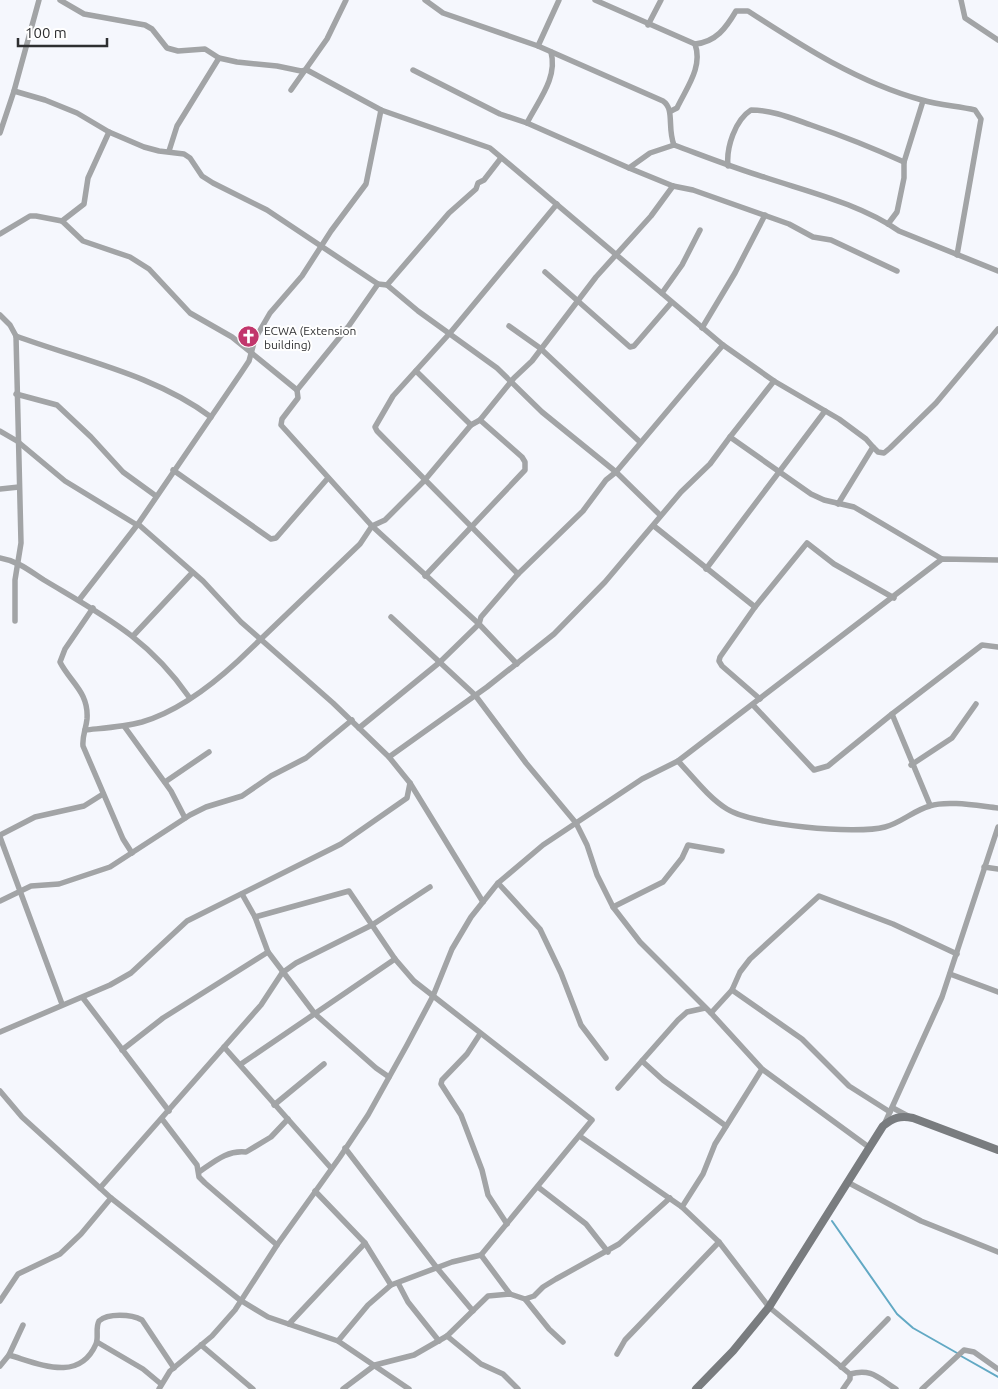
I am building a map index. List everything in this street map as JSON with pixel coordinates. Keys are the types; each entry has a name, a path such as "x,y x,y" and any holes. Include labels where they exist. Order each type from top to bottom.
{"street":[{"path":"0,133 2,119 14,91 39,0"},
{"path":"60,0 84,14 145,25 152,30 167,48 178,52 205,48 219,58 301,71 307,70 381,110 479,143 501,158 557,204 662,293 671,303 723,345 866,439 878,452 884,453 890,448 936,403 998,329"},
{"path":"291,90 307,70 327,39 346,0"},
{"path":"425,0 443,13 538,46 663,101 671,111 669,125 674,145"},
{"path":"538,46 559,0"},
{"path":"594,0 695,44 711,41 721,33 736,12 748,11 822,57 900,94 923,101 975,110 981,118 978,146 957,256"},
{"path":"648,24 660,0"},
{"path":"961,0 964,18 998,40"},
{"path":"671,111 677,108 698,65 699,54 695,44"},
{"path":"527,123 552,73 554,62 551,52"},
{"path":"169,151 177,126 219,58"},
{"path":"413,70 500,114 527,123 672,186 764,215 813,236 831,240 897,271"},
{"path":"14,91 77,113 109,132 159,151 184,154 190,158 202,176 267,210 378,284 387,285 498,368 578,443 616,472 660,515"},
{"path":"888,224 897,212 904,178 904,162 923,101"},
{"path":"79,600 138,524 245,367 250,351 270,314 287,295 322,248 331,231 366,184 381,110"},
{"path":"728,166 727,152 738,126 746,114 758,110 782,115 852,138 904,162"},
{"path":"62,222 84,204 88,178 109,132"},
{"path":"629,168 650,153 674,145 728,166 839,202 888,224 899,231 998,271"},
{"path":"387,285 450,213 476,189 478,183 484,180 501,158"},
{"path":"85,730 124,726 144,721 189,697 224,674 360,544 372,526 385,520 424,481 471,425 480,420 511,381 532,361 578,300 655,211 672,186"},
{"path":"518,574 424,481 375,427 393,396 450,333 557,204"},
{"path":"702,328 735,273 764,215"},
{"path":"0,234 30,216 62,222 83,241 130,257 142,264 159,279 190,313 232,337 297,390 298,398 282,419 281,425 372,526 478,624 517,664"},
{"path":"662,293 682,265 700,230"},
{"path":"545,272 630,347 634,346 671,303"},
{"path":"297,390 348,327 378,284"},
{"path":"0,315 10,325 16,336 17,441 21,543 16,563 15,621"},
{"path":"509,326 540,348 640,442"},
{"path":"16,336 162,387 191,402 210,416"},
{"path":"359,728 440,662 478,624 481,617 518,574 582,511 606,480 616,472 723,345"},
{"path":"416,371 471,425"},
{"path":"390,757 517,664 564,624 605,582 654,526 660,515 710,464 774,380"},
{"path":"16,394 57,405 92,437 123,472 156,496"},
{"path":"706,569 825,411"},
{"path":"425,576 526,467 522,457 480,420"},
{"path":"0,431 17,441 65,481 138,524 203,581 260,640 288,661 390,757 410,784 483,902"},
{"path":"730,436 811,494 854,508 942,559 998,560"},
{"path":"838,504 874,447"},
{"path":"173,470 270,539 276,538 328,478"},
{"path":"0,489 19,487"},
{"path":"654,526 755,607"},
{"path":"760,699 719,661 755,607 807,543 834,564 894,598"},
{"path":"0,558 16,563 93,608 133,636 148,648 176,678 189,697"},
{"path":"97,1342 127,1358 160,1386 174,1368 235,1310 277,1245 368,1115 433,996 452,949 498,883 543,845 642,779 678,762 894,598 942,559"},
{"path":"133,636 192,573"},
{"path":"93,608 65,650 60,662 78,685 84,698 87,719 82,738 83,746 123,840 132,853"},
{"path":"392,617 475,695 526,763 576,823 613,908 640,942 711,1013 762,1069 870,1148"},
{"path":"753,705 814,770 828,766 982,645 998,647"},
{"path":"911,765 952,738 976,704"},
{"path":"892,714 911,765 930,805"},
{"path":"0,901 31,886 59,884 79,879 110,867 185,818 206,807 242,796 271,776 306,758 352,720"},
{"path":"124,726 165,782 185,818"},
{"path":"165,782 209,752"},
{"path":"678,762 718,802 728,809 752,819 862,830 884,827 901,821 930,805 974,805 998,808"},
{"path":"0,1032 62,1004 84,998 131,973 187,921 318,856 362,831 407,798 410,784"},
{"path":"62,1004 18,892 0,836 35,817 84,806 103,794"},
{"path":"696,1389 733,1351 769,1307 849,1183 883,1126 933,1018 950,974 998,826"},
{"path":"613,908 663,882 682,858 688,845 722,852"},
{"path":"984,867 998,869"},
{"path":"498,883 540,929 561,973 581,1025 606,1058"},
{"path":"100,1188 261,1005 282,973 296,963 372,925 430,888"},
{"path":"255,918 347,890 351,893 395,959 414,981 592,1119 592,1124 481,1255 452,1262 391,1285 368,1305 338,1341"},
{"path":"242,894 255,918 268,952 314,1014 376,1068 390,1077"},
{"path":"711,1013 732,990 740,972 750,959 819,896 893,924 957,954"},
{"path":"122,1050 163,1018 268,952"},
{"path":"241,1064 395,959"},
{"path":"950,974 998,992"},
{"path":"732,990 802,1039 848,1086 891,1110 998,1150"},
{"path":"84,998 169,1111"},
{"path":"618,1088 678,1020 687,1012 705,1008"},
{"path":"480,1034 467,1054 442,1080 442,1084 461,1116 482,1170 488,1195 506,1224"},
{"path":"224,1048 241,1064 274,1105 332,1168"},
{"path":"642,1062 663,1080 726,1126"},
{"path":"274,1105 324,1064"},
{"path":"682,1207 699,1181 715,1144 762,1069"},
{"path":"0,1091 22,1117 111,1198 255,1311 338,1341 409,1389"},
{"path":"883,1126 900,1116 913,1118"},
{"path":"162,1119 197,1165 205,1184 277,1245"},
{"path":"199,1172 224,1155 239,1151 246,1152 270,1137 288,1119"},
{"path":"581,1137 682,1207 719,1242 769,1307 850,1374"},
{"path":"345,1148 473,1312"},
{"path":"849,1183 921,1221 998,1252"},
{"path":"538,1187 586,1224 608,1252"},
{"path":"315,1191 365,1243 391,1285"},
{"path":"0,1301 18,1274 60,1254 81,1234 111,1198"},
{"path":"525,1299 534,1296 543,1287 556,1279 608,1252 670,1198"},
{"path":"617,1354 625,1340 719,1242"},
{"path":"288,1324 365,1243"},
{"path":"481,1255 510,1294"},
{"path":"398,1283 408,1302 439,1341"},
{"path":"343,1389 374,1365 414,1355 447,1336 488,1296 510,1294 525,1299 549,1329 563,1342"},
{"path":"8,1355 61,1368 72,1368 89,1356 97,1342 97,1324 102,1318 108,1316 138,1318 149,1328 174,1368"},
{"path":"841,1367 888,1319"},
{"path":"0,1366 8,1355 23,1325"},
{"path":"447,1336 481,1364 508,1377 518,1389"},
{"path":"201,1344 253,1389"},
{"path":"922,1389 959,1354 967,1350 974,1352 998,1369"},
{"path":"850,1374 863,1370 896,1389"},
{"path":"843,1389 850,1379 850,1374"}],"waterway":[{"path":"832,1221 897,1314 913,1328 957,1353"},
{"path":"961,1356 998,1377"}],"place":[{"name":"ECWA (Extension building)","path":"248,337"}]}
